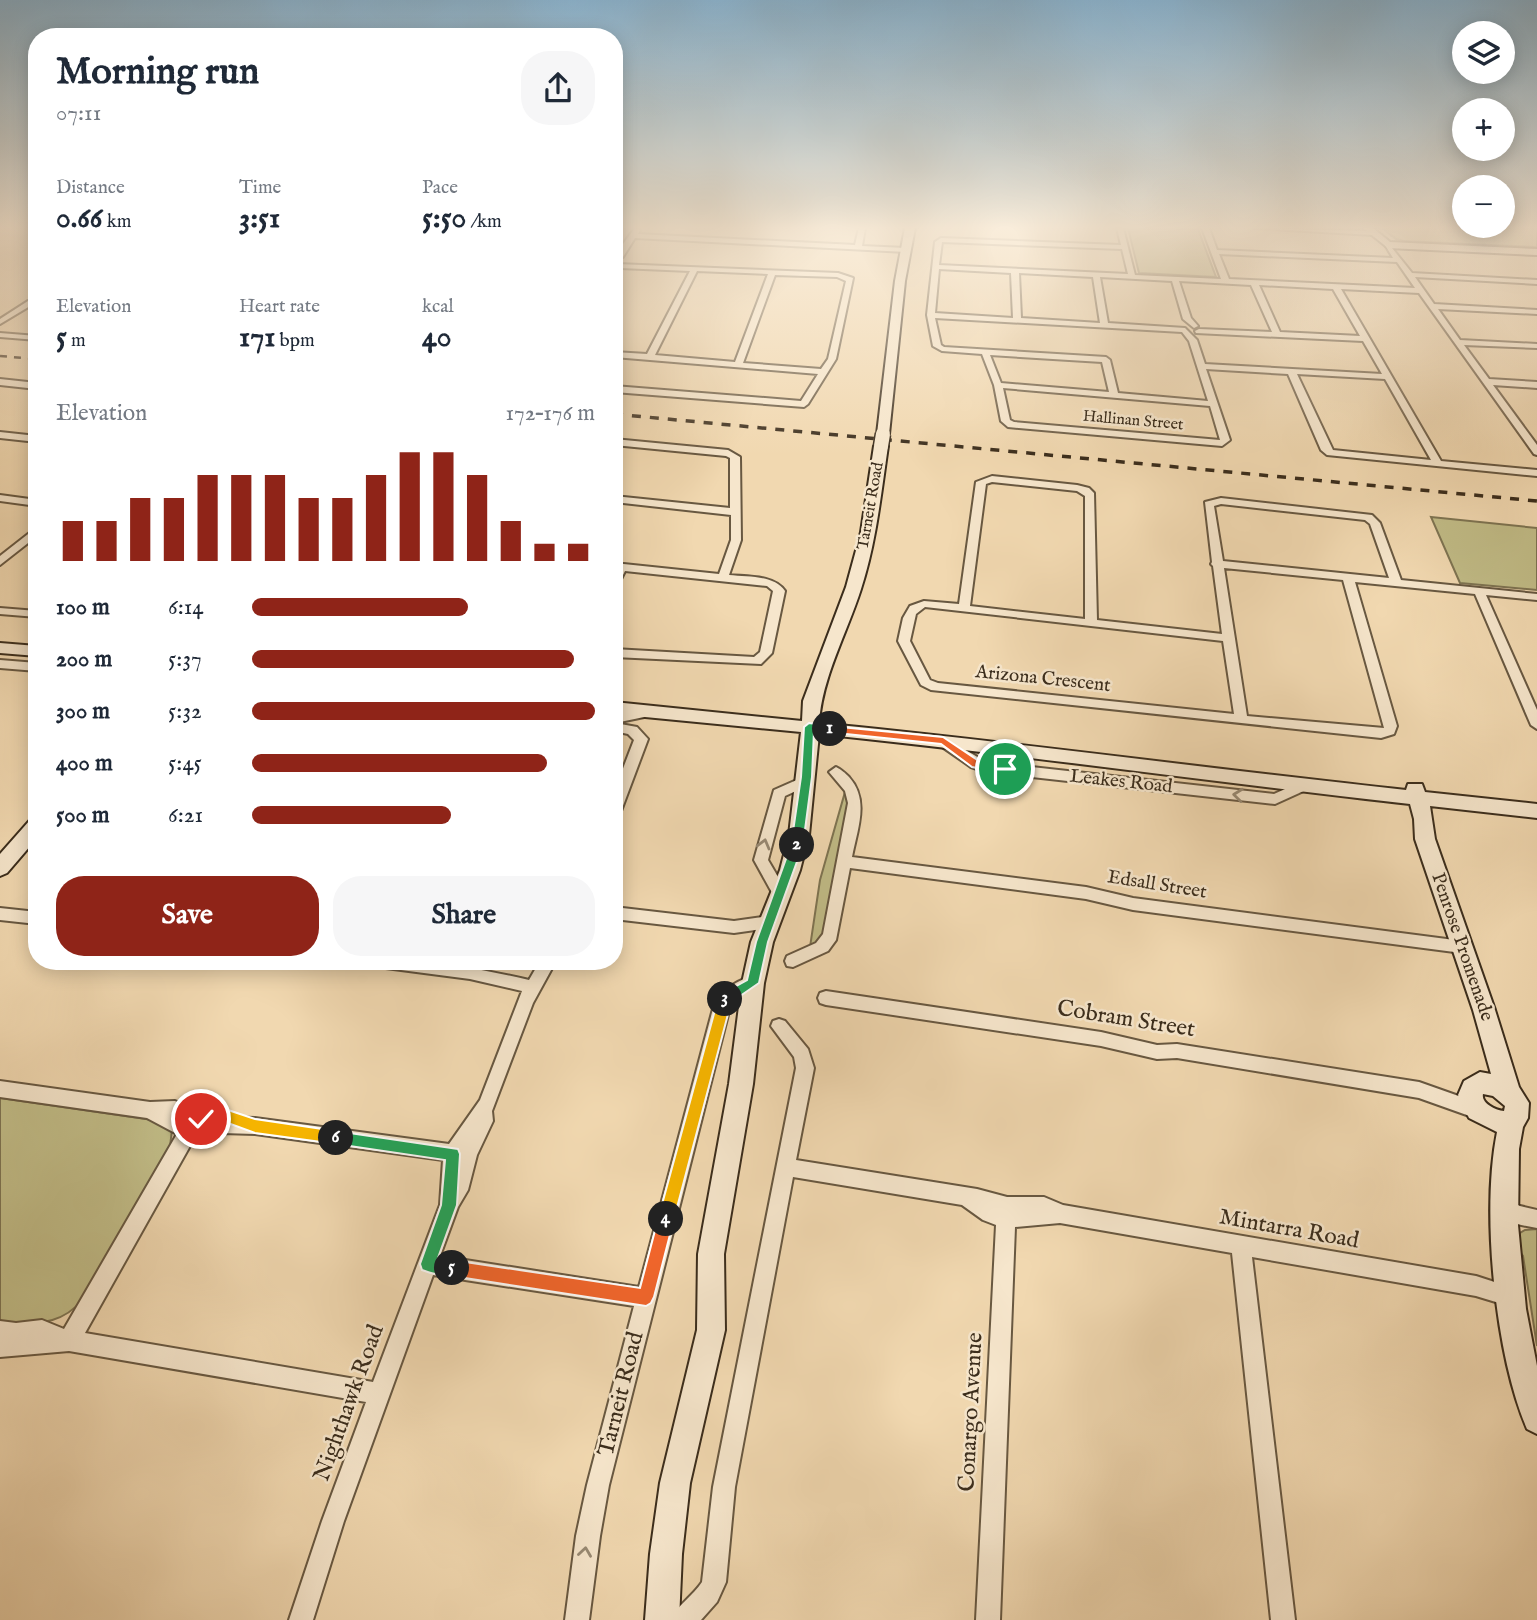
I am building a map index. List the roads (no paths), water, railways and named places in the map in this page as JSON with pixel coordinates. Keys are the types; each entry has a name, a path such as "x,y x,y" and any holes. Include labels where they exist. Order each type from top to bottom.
{"street":[{"path":"650,357 677,304"},
{"path":"738,365 760,304"},
{"path":"623,390 797,405 806,402 832,359 845,304"},
{"name":"Tarneit Road","path":"662,1620 666,1554 675,1483 711,1330 711,1254 741,1084 753,983 766,932 799,835 807,777 812,701 854,587 868,532 900,304"},
{"path":"932,304 931,316 939,348 1102,359 1108,362 1114,395"},
{"path":"1016,304 1017,320"},
{"path":"1101,304 1104,324"},
{"name":"Hallinan Street","path":"985,352 998,385 1006,421 1012,425 1215,444 1225,440 1182,304"},
{"path":"1263,304 1277,334"},
{"path":"1345,304 1438,464"},
{"path":"0,322 28,306"},
{"path":"1432,306 1537,312"},
{"path":"1432,306 1537,452"},
{"path":"931,316 1365,338"},
{"path":"0,335 28,337"},
{"path":"1459,342 1537,346"},
{"path":"623,355 823,372"},
{"path":"1202,366 1387,377"},
{"path":"1291,371 1327,451 1537,473"},
{"path":"0,382 28,385"},
{"path":"1488,382 1537,385"},
{"path":"998,385 1213,404"},
{"path":"1520,428 1533,429"},
{"path":"0,435 28,438"},
{"path":"623,443 733,454 736,461 736,540 723,578"},
{"path":"1090,623 1090,495 1086,490 1077,488 992,480 981,482 964,608 1090,623 1228,638"},
{"path":"0,498 28,502"},
{"path":"623,500 736,512"},
{"path":"1348,577 1391,729 1377,734 1241,719 1208,506 1213,502 1368,517 1375,523 1396,582"},
{"path":"0,562 28,538"},
{"path":"1216,564 1537,597"},
{"path":"623,567 775,585 779,593 766,653 760,660 744,662 623,654"},
{"path":"1479,591 1537,725"},
{"name":"Arizona Crescent","path":"964,608 924,604 914,606 911,611 904,641 925,682 931,686 1241,719"},
{"path":"0,611 28,613"},
{"path":"0,648 28,650"},
{"path":"0,664 28,666"},
{"name":"Leakes Road","path":"623,709 809,721 943,741 1184,769 1303,786 1537,801"},
{"name":"Leakes Road","path":"623,717 654,711"},
{"path":"623,729 636,732 640,737 623,787"},
{"name":"Leakes Road","path":"943,741 976,764 986,767 1275,799 1303,786"},
{"name":"Leakes Road","path":"1184,769 1247,772 1537,811"},
{"path":"793,961 815,951 827,941 845,862 855,797 852,789 836,772"},
{"path":"780,894 763,867 761,855 779,793 804,782 807,777"},
{"name":"Penrose Promenade","path":"1408,793 1410,819 1425,839 1508,1092 1519,1109 1512,1121"},
{"path":"0,868 28,835"},
{"name":"Edsall Street","path":"845,862 1086,893 1133,904 1462,947"},
{"path":"0,914 28,917"},
{"path":"623,914 766,932"},
{"path":"447,970 532,987"},
{"name":"Nighthawk Road","path":"301,1620 449,1205 462,1185 460,1154 483,1129 486,1104 532,987 542,970"},
{"name":"Tarneit Road","path":"577,1620 598,1485 722,1005 727,997 753,983"},
{"name":"Cobram Street","path":"826,998 1101,1039 1157,1052 1177,1052 1478,1099"},
{"path":"683,1620 711,1593 714,1582 724,1487 805,1068 802,1055 779,1026"},
{"path":"1496,1057 1478,1099 1505,1167"},
{"path":"1478,1099 1491,1083 1508,1092"},
{"path":"0,1089 150,1110 192,1124 255,1126 460,1154"},
{"path":"1478,1099 1494,1121 1512,1121 1505,1167 1504,1258 1520,1359 1537,1419"},
{"path":"69,1341 192,1124"},
{"name":"Mintarra Road","path":"787,1167 964,1197 991,1214 1006,1212 1020,1219 1060,1214 1476,1286 1509,1296"},
{"path":"1505,1208 1517,1215 1537,1219"},
{"name":"Conargo Avenue","path":"988,1620 1006,1212"},
{"path":"1241,1245 1283,1620"},
{"path":"428,1264 646,1297"},
{"path":"2,1339 27,1343 69,1341 380,1394"}],"railway":[{"path":"0,356 28,358"},
{"path":"623,415 1537,501"}]}
